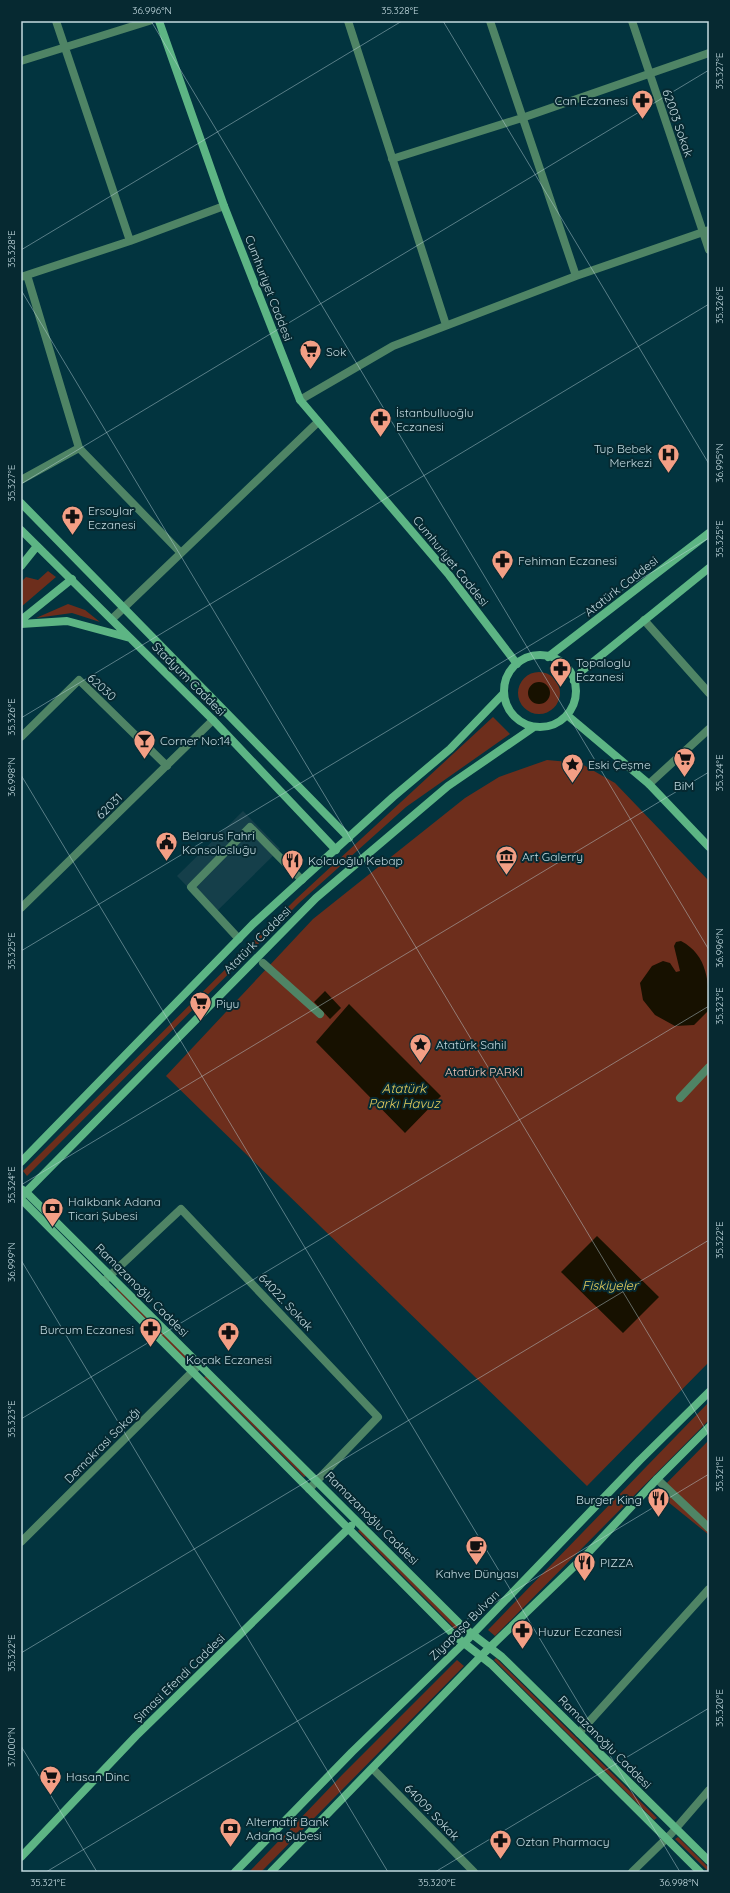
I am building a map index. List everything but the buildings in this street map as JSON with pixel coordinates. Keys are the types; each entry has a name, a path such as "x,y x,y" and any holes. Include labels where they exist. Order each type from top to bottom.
{"main road":[{"name":"Cumhuriyet Caddesi","path":"159,21 224,206 300,400 449,575 517,664"},
{"path":"21,503 349,838"},
{"name":"Stadyum Caddesi","path":"21,530 213,720 336,850"},
{"name":"Atatürk Caddesi","path":"548,657 709,533"},
{"path":"21,566 37,546"},
{"path":"574,680 583,670 709,568"},
{"path":"21,620 72,579"},
{"path":"21,624 67,621 99,628 132,639"},
{"path":"537,656 548,657 564,665 574,680 576,692 573,704 567,715 558,723 546,727 534,727 522,723 513,715 506,705 504,693 505,682 510,672 517,664 526,658 537,656"},
{"name":"Atatürk Caddesi","path":"21,1162 239,939 393,797 450,749 504,693"},
{"path":"567,715 649,784 709,847"},
{"name":"Atatürk Caddesi","path":"22,1194 316,898 448,786 534,727"},
{"name":"Ramazanoğlu Caddesi","path":"22,1194 110,1275 357,1521 473,1634 502,1657 579,1733 671,1833 700,1872"},
{"name":"Ramazanoğlu Caddesi","path":"22,1194 103,1282 464,1643 671,1833 709,1861"},
{"name":"Ziyapaşa Bulvarı","path":"235,1872 352,1752 473,1634 640,1460 709,1392"},
{"path":"272,1872 481,1657 588,1553 657,1479 709,1427"},
{"name":"Şimasi Efendi Caddesi","path":"21,1857 136,1736 357,1521"}],"street":[{"path":"56,21 130,241"},
{"path":"21,62 64,46 149,21"},
{"path":"348,21 446,325"},
{"path":"490,21 576,276"},
{"name":"62003 Sokak","path":"632,21 649,74 706,232 709,250"},
{"path":"392,159 522,118 709,53"},
{"path":"181,552 79,448 24,276 130,241 224,206"},
{"path":"300,400 393,346 576,276 706,232"},
{"path":"112,619 318,422"},
{"path":"21,480 79,448"},
{"path":"644,620 709,692"},
{"name":"62030","path":"21,737 78,680 167,766"},
{"name":"62031","path":"21,908 213,720"},
{"path":"649,784 709,729"},
{"path":"239,939 191,887 250,827 302,880"},
{"path":"263,963 320,1014"},
{"path":"680,1098 709,1067"},
{"name":"64022. Sokak","path":"103,1282 180,1209 378,1417 309,1489"},
{"name":"Demokrasi Sokağı","path":"21,1542 200,1364"},
{"path":"657,1479 709,1528"},
{"path":"579,1733 709,1589"},
{"name":"64009. Sokak","path":"373,1769 474,1872"},
{"path":"632,1872 671,1833 709,1790"}],"shaded area":[{"path":"243,811 280,849 214,914 177,876"}],"green space":[{"path":"48,571 56,577 21,607 21,582 26,577 38,580"},
{"path":"68,604 85,610 100,622 72,613 36,618"},
{"path":"535,672 543,672 554,678 560,689 560,697 554,708 543,714 535,714 524,708 518,697 518,689 524,678"},
{"path":"493,717 510,734 406,807 299,903 27,1176 23,1171 296,899"},
{"name":"Atatürk PARKI","path":"547,760 580,763 615,783 709,881 709,1362 587,1486 166,1076 313,919 465,798 499,777"},
{"path":"118,1287 189,1359 187,1361 116,1289"},
{"path":"206,1376 306,1476 304,1477 204,1377"},
{"path":"709,1402 709,1420 495,1636 488,1630"},
{"path":"709,1440 709,1535 657,1493"},
{"path":"360,1529 464,1633 462,1636 358,1531"},
{"path":"496,1658 657,1818 654,1820 494,1660"},
{"path":"457,1660 464,1666 261,1872 249,1872 342,1775"},
{"path":"678,1837 709,1868 709,1872 675,1839"}],"water":[{"path":"535,682 543,682 550,689 550,697 543,704 535,704 528,697 528,689"},
{"path":"681,941 697,954 702,962 707,980 709,1010 694,1025 675,1026 655,1015 643,1000 640,983 652,966 663,961 670,963 676,972 680,971 674,946 676,942"},
{"path":"325,991 341,1008 330,1019 314,1002"},
{"name":"Atatürk Parkı Havuz","path":"349,1004 441,1096 405,1133 316,1042"},
{"name":"Fiskiyeler","path":"597,1236 659,1297 623,1333 561,1272"}],"place":[{"name":"Can Eczanesi","path":"643,120"},
{"name":"Sok","path":"311,370"},
{"name":"İstanbulluoğlu Eczanesi","path":"380,438"},
{"name":"Tup Bebek Merkezi","path":"668,474"},
{"name":"Ersoylar Eczanesi","path":"73,536"},
{"name":"Fehiman Eczanesi","path":"503,580"},
{"name":"Topaloglu Eczanesi","path":"560,688"},
{"name":"Corner No:14","path":"145,760"},
{"name":"BiM","path":"684,778"},
{"name":"Eski Çeşme","path":"573,784"},
{"name":"Belarus Fahri Konsolosluğu","path":"166,862"},
{"name":"Art Galerry","path":"506,876"},
{"name":"Kolcuoğlu Kebap","path":"293,880"},
{"name":"Piyu","path":"200,1022"},
{"name":"Atatürk Sahil","path":"420,1064"},
{"name":"Halkbank Adana Ticari Şubesi","path":"53,1228"},
{"name":"Burcum Eczanesi","path":"150,1348"},
{"name":"Koçak Eczanesi","path":"229,1352"},
{"name":"Burger King","path":"658,1518"},
{"name":"Kahve Dünyası","path":"477,1566"},
{"name":"PIZZA","path":"584,1582"},
{"name":"Huzur Eczanesi","path":"523,1650"},
{"name":"Hasan Dinc","path":"50,1796"},
{"name":"Alternatif Bank Adana Şubesi","path":"230,1848"},
{"name":"Oztan Pharmacy","path":"500,1860"}]}
